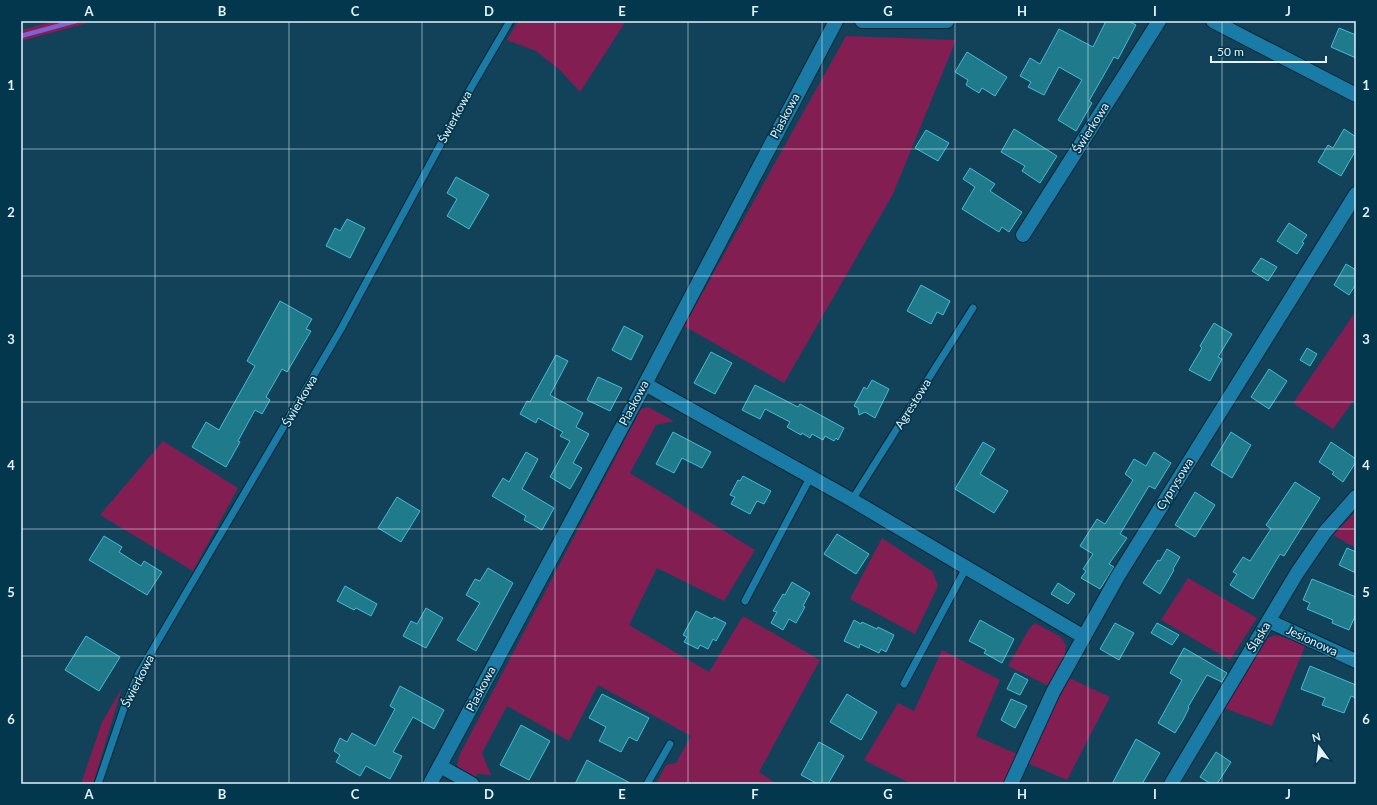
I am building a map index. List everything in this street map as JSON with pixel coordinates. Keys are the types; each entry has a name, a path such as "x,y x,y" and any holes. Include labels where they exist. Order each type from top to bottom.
{"street":[{"name":"Piaskowa","path":"430,784 645,384 836,21"},
{"path":"862,21 947,21"},
{"name":"Świerkowa","path":"1023,235 1159,21"},
{"path":"1213,21 1356,95"},
{"name":"Cyprysowa","path":"1011,784 1054,692 1118,576 1356,194"},
{"path":"645,384 852,500 1084,637"},
{"name":"Śląska","path":"1171,784 1310,552 1325,532 1356,497"},
{"name":"Jesionowa","path":"1269,621 1356,661"},
{"path":"440,766 472,784"}],"lane":[{"name":"Świerkowa","path":"98,784 124,708 139,673 341,329 472,86 510,21"},
{"name":"Agrestowa","path":"852,500 973,308"},
{"path":"746,601 810,476"},
{"path":"904,684 966,568"},
{"path":"647,784 670,744"}],"shaded area":[{"path":"55,21 95,21 21,41 21,30"},
{"path":"518,21 626,21 580,92 561,71 536,51 507,40"},
{"path":"846,36 956,40 893,194 784,383 684,326"},
{"path":"1356,311 1356,397 1333,429 1293,403"},
{"path":"648,407 674,421 656,425 630,473 755,550 724,601 657,568 629,625 709,672 743,616 820,660 759,772 777,784 656,784 666,765 676,763 691,736 598,685 569,741 507,706 482,753 491,775 477,774 475,779 457,766 459,756 641,409"},
{"path":"163,441 238,488 193,571 100,515"},
{"path":"1356,511 1356,548 1333,535"},
{"path":"882,538 933,572 938,586 915,634 850,599"},
{"path":"1188,578 1257,618 1230,660 1161,620"},
{"path":"1035,623 1061,637 1066,645 1064,661 1049,686 1008,666 1029,629"},
{"path":"1276,635 1306,644 1272,726 1224,708 1266,638"},
{"path":"942,650 1000,680 976,736 1017,754 1004,784 912,784 864,760 898,703 914,711"},
{"path":"1069,678 1110,697 1067,780 1027,763"},
{"path":"122,688 93,784 81,784 102,722"}],"building":[{"path":"1106,21 1128,21 1136,25 1118,59 1114,57 1089,101 1092,103 1076,131 1058,120 1082,80 1059,67 1044,95 1028,87 1031,82 1020,76 1030,58 1040,64 1059,29 1093,47"},
{"path":"1339,28 1356,35 1356,58 1331,47"},
{"path":"967,52 1007,77 995,96 982,88 979,93 966,85 968,80 955,72"},
{"path":"1014,129 1057,156 1040,183 1022,171 1025,166 1001,152"},
{"path":"1344,129 1356,137 1356,150 1341,176 1318,162 1328,145 1333,148"},
{"path":"926,130 949,143 938,161 915,148"},
{"path":"970,168 995,184 990,191 1022,212 1009,232 1002,227 999,232 962,209 975,187 963,179"},
{"path":"456,177 489,195 469,229 447,216 457,199 447,193"},
{"path":"347,219 365,228 350,258 326,246 335,228 340,231"},
{"path":"1289,223 1307,235 1297,254 1277,241"},
{"path":"1261,258 1277,267 1268,281 1252,271"},
{"path":"1346,264 1356,270 1356,284 1349,295 1334,285"},
{"path":"921,285 950,301 943,315 937,312 931,324 907,311"},
{"path":"280,301 312,319 306,329 311,331 287,372 282,369 266,397 270,400 262,414 255,410 226,467 192,447 206,422 219,430 255,366 247,361"},
{"path":"1214,323 1232,334 1218,357 1222,359 1210,381 1189,370 1202,348 1200,346"},
{"path":"624,326 643,336 631,360 612,350"},
{"path":"1307,348 1317,354 1310,366 1300,360"},
{"path":"711,352 732,363 715,394 694,383"},
{"path":"556,355 568,361 550,395 583,413 576,427 589,434 573,463 582,468 570,489 550,477 570,441 560,436 563,432 538,418 536,423 520,414 527,401 530,402"},
{"path":"1269,369 1287,381 1269,409 1251,397"},
{"path":"598,377 622,388 610,411 587,400"},
{"path":"872,380 889,389 875,418 865,412 859,415 858,408 854,406 864,387 867,389"},
{"path":"755,385 798,407 800,404 844,428 838,440 836,438 834,441 825,436 823,440 812,434 810,438 802,433 801,435 787,427 790,422 765,409 760,419 742,410"},
{"path":"673,432 711,452 702,468 682,458 674,473 656,464"},
{"path":"1231,432 1251,445 1232,478 1211,465"},
{"path":"983,442 995,449 980,474 1008,491 994,513 955,489"},
{"path":"1331,442 1356,459 1356,462 1343,482 1332,474 1334,472 1319,462"},
{"path":"526,452 538,459 522,489 554,508 542,530 524,520 526,516 492,496 503,478 509,482"},
{"path":"1154,452 1171,463 1155,489 1149,486 1120,534 1127,538 1109,564 1114,567 1100,589 1081,578 1086,571 1083,569 1093,554 1080,546 1097,519 1105,524 1133,480 1125,474 1134,459 1146,466"},
{"path":"743,476 771,491 764,504 757,501 750,514 731,504 735,497 730,495 738,480 740,481"},
{"path":"1295,482 1320,498 1284,556 1280,554 1253,599 1230,585 1237,574 1233,572 1243,557 1250,561 1271,529 1266,525"},
{"path":"1195,492 1215,505 1195,537 1175,525"},
{"path":"397,497 420,511 401,542 378,528"},
{"path":"837,534 869,554 856,574 824,554"},
{"path":"104,536 122,547 119,552 141,566 144,561 162,572 147,595 89,560"},
{"path":"1347,548 1356,552 1356,573 1339,565"},
{"path":"1167,549 1180,557 1160,594 1143,583 1158,560 1160,561"},
{"path":"488,568 513,583 476,651 457,640 480,603 466,595 475,579 480,581"},
{"path":"1312,579 1356,597 1356,614 1349,630 1332,623 1333,620 1307,609 1310,603 1303,600"},
{"path":"792,582 810,593 803,606 805,607 796,623 789,619 783,630 771,623 777,612 773,611 783,594 785,595"},
{"path":"1058,583 1075,594 1068,604 1051,594"},
{"path":"345,586 377,604 371,616 356,608 354,610 337,601"},
{"path":"426,608 443,618 426,648 403,636 411,621 417,624"},
{"path":"696,611 712,619 714,617 726,623 716,641 713,639 708,649 700,645 698,649 684,642 687,637 683,635"},
{"path":"854,620 877,629 878,627 894,635 886,652 881,649 879,653 860,644 859,648 844,641"},
{"path":"980,620 1014,639 1002,663 984,653 986,650 969,641"},
{"path":"1115,623 1134,633 1119,660 1100,649"},
{"path":"1157,623 1179,635 1172,645 1151,633"},
{"path":"86,636 120,657 99,691 65,670"},
{"path":"1184,648 1227,673 1222,682 1207,675 1175,733 1158,723 1182,680 1170,673"},
{"path":"1310,666 1356,685 1356,698 1351,696 1344,713 1322,705 1325,698 1301,689"},
{"path":"1015,673 1028,680 1020,695 1007,689"},
{"path":"400,686 444,710 434,729 413,717 393,752 402,756 390,779 366,766 360,776 336,762 340,755 334,751 340,738 347,742 352,733 375,746 395,709 390,706"},
{"path":"602,694 649,718 637,741 629,737 621,752 599,741 606,727 589,718"},
{"path":"847,694 877,712 861,740 830,722"},
{"path":"1011,699 1027,706 1015,728 1001,720"},
{"path":"521,725 550,741 529,780 500,765"},
{"path":"1136,739 1160,753 1142,784 1112,784"},
{"path":"819,742 844,756 828,784 818,784 801,775"},
{"path":"1216,752 1231,762 1217,784 1211,784 1200,777"},
{"path":"587,760 594,764 632,784 575,784"}],"waterway":[{"path":"21,36 76,21"}]}
